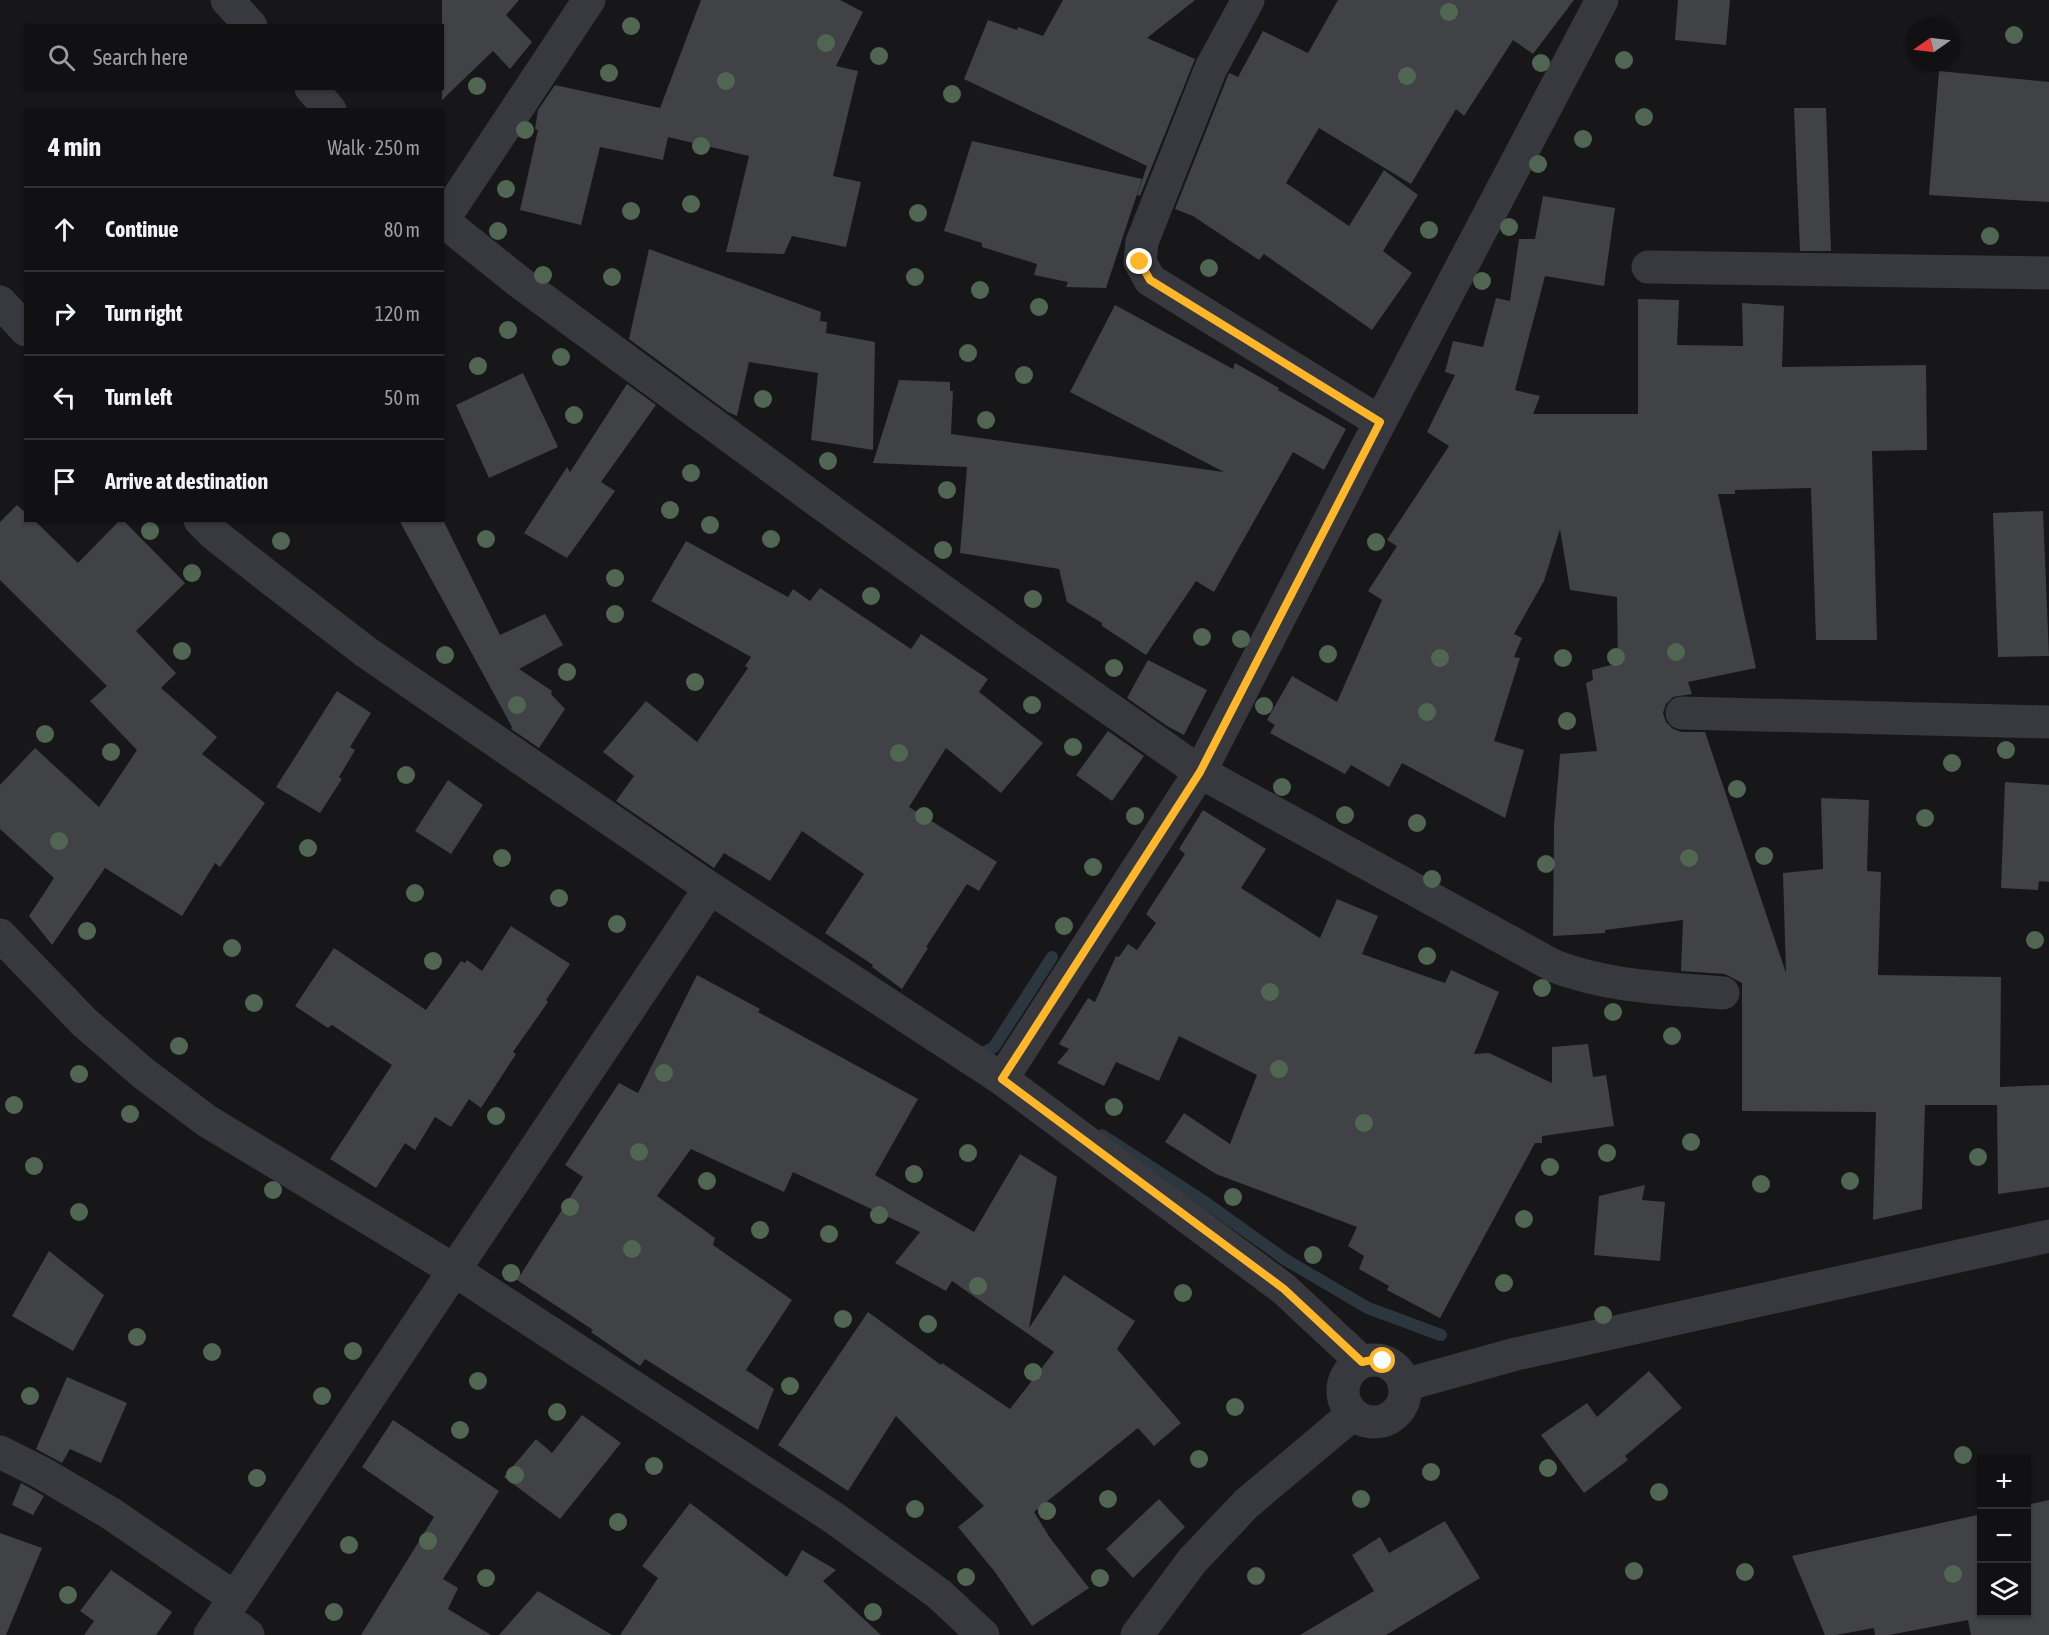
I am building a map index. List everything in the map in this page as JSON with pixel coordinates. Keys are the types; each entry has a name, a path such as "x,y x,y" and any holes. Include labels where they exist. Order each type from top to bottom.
{"street":[{"path":"227,0 249,24"},
{"path":"444,218 589,0"},
{"path":"1248,0 1211,68 1142,242 1140,262 1150,280 1380,422"},
{"path":"1002,1079 1200,772 1380,422 1602,0"},
{"path":"312,90 328,108"},
{"path":"444,221 518,281 841,518 1200,772 1554,966 1579,976 1602,981 1723,993"},
{"path":"1648,267 2049,273"},
{"path":"0,302 24,328"},
{"path":"202,522 214,534 366,652 710,888 1002,1079 1284,1289 1362,1362"},
{"path":"1682,713 2049,722"},
{"path":"0,1452 110,1514 229,1621 454,1270 710,888"},
{"path":"0,935 84,1022 143,1073 207,1121 454,1270 834,1518 939,1594 983,1635"},
{"path":"1404,1385 1516,1354 2049,1236"},
{"path":"1372,1360 1383,1361 1393,1366 1400,1374 1404,1385 1405,1395 1401,1407 1385,1420 1374,1422 1363,1420 1353,1414 1347,1406 1343,1386 1352,1368 1362,1362 1372,1360"},
{"path":"1137,1635 1192,1561 1246,1504 1353,1414"}],"building":[{"path":"442,0 519,0 506,15 532,42 510,69 493,51 442,100 444,24 442,24"},
{"path":"701,0 840,0 863,12 836,66 858,71 833,176 861,182 846,247 792,236 784,254 726,252 749,156 668,137 663,160 600,147 581,225 520,210 538,130 535,129 538,110 555,85 660,108"},
{"path":"1063,0 1195,0 1147,38 1195,59 1140,196 1137,195 1147,166 964,79 988,20 1043,36"},
{"path":"1338,0 1574,0 1533,54 1513,40 1464,116 1456,109 1411,184 1319,128 1286,183 1349,226 1384,170 1418,195 1383,251 1412,273 1372,330 1264,254 1259,260 1193,216 1175,209 1229,73 1238,77 1263,31 1308,53"},
{"path":"1678,0 1730,0 1726,45 1675,40"},
{"path":"1939,72 2049,82 2049,202 1929,195"},
{"path":"1794,108 1826,108 1831,251 1800,251"},
{"path":"972,141 1142,179 1106,288 1066,287 1068,282 1034,275 1037,264 982,247 982,243 944,231"},
{"path":"1543,196 1615,208 1604,286 1545,276 1515,390 1540,396 1533,414 1638,414 1638,299 1679,300 1677,345 1743,346 1742,303 1784,306 1782,367 1926,365 1927,450 1872,451 1877,640 1816,640 1811,488 1735,490 1735,494 1718,494 1756,668 1688,682 1692,694 1673,697 1666,704 1663,713 1666,722 1673,729 1682,732 1705,732 1786,973 1783,873 1823,869 1821,798 1869,800 1867,871 1881,872 1878,975 2001,977 2000,1087 2049,1085 2049,1187 1998,1194 1997,1105 1925,1105 1922,1209 1873,1220 1876,1112 1742,1111 1742,983 1725,974 1681,971 1683,920 1605,930 1605,933 1553,936 1554,826 1560,754 1597,751 1586,683 1593,680 1592,670 1618,663 1617,597 1570,590 1560,529 1544,581 1514,634 1522,638 1514,657 1520,658 1494,741 1524,750 1505,818 1402,763 1389,787 1351,765 1345,774 1270,733 1275,725 1267,720 1292,676 1337,702 1382,600 1368,591 1397,546 1387,540 1449,446 1427,432 1455,375 1445,372 1453,341 1483,347 1496,298 1510,301 1519,239 1535,239"},
{"path":"649,249 821,312 820,321 827,322 826,333 875,342 873,450 811,440 818,373 749,362 737,416 728,412 629,339"},
{"path":"1115,305 1233,369 1235,363 1346,429 1324,470 1293,452 1214,592 1196,581 1146,655 1102,626 1102,623 1067,602 1059,569 960,553 967,467 873,463 899,380 950,382 950,391 953,391 951,434 1224,472 1070,392"},
{"path":"523,373 558,447 489,478 456,405"},
{"path":"627,384 656,405 601,482 615,491 567,558 524,533 567,467 570,472"},
{"path":"17,505 24,511 24,522 36,522 78,563 118,522 125,522 185,583 136,631 176,673 161,688 217,737 202,754 265,803 220,867 215,863 182,916 105,868 52,945 29,916 54,878 0,829 0,785 35,748 99,807 137,750 90,701 107,686 0,580 0,522"},
{"path":"2043,511 2049,656 1998,657 1993,513"},
{"path":"400,522 444,522 500,635 545,614 563,645 519,669 552,691 551,694 565,709 539,748 511,729 512,727"},
{"path":"686,541 788,597 793,589 810,601 820,588 911,649 921,634 988,679 979,692 1043,743 1001,793 946,748 909,807 997,862 979,891 967,884 902,989 872,967 873,965 825,933 864,874 802,831 770,881 724,853 714,868 616,801 634,776 603,752 646,701 697,742 748,668 745,666 751,657 651,601"},
{"path":"1148,660 1207,690 1184,735 1127,698"},
{"path":"337,691 371,713 350,747 355,750 339,777 342,779 320,813 276,787"},
{"path":"1108,731 1144,756 1112,801 1076,775"},
{"path":"448,780 483,805 451,854 415,831"},
{"path":"2005,782 2049,785 2049,882 2039,881 2038,890 2001,888"},
{"path":"1203,810 1266,849 1241,888 1320,938 1337,899 1378,916 1362,954 1445,983 1451,970 1499,992 1474,1054 1489,1053 1552,1083 1552,1047 1588,1044 1593,1077 1606,1075 1614,1126 1542,1136 1542,1143 1535,1143 1440,1318 1387,1290 1389,1286 1359,1269 1364,1256 1348,1246 1357,1227 1216,1174 1165,1142 1184,1113 1230,1144 1257,1075 1179,1036 1159,1081 1116,1062 1104,1086 1057,1063 1069,1049 1059,1044 1088,998 1095,1002 1116,956 1119,957 1128,944 1137,950 1156,923 1146,914 1185,854 1179,849"},
{"path":"511,926 570,964 546,1000 548,1002 513,1052 516,1054 481,1108 469,1099 451,1127 435,1117 415,1150 405,1143 376,1188 330,1159 392,1065 332,1025 328,1028 295,1006 334,948 426,1010 461,961 465,963 467,960 482,971"},
{"path":"697,975 760,1009 758,1012 918,1099 875,1175 974,1232 1020,1154 1057,1177 1029,1328 1064,1275 1135,1321 1117,1349 1181,1423 1154,1446 1138,1428 1034,1512 1050,1538 1089,1588 1032,1626 995,1572 958,1527 984,1506 896,1416 848,1491 778,1445 868,1312 941,1365 942,1363 1010,1409 1054,1352 952,1281 946,1291 895,1263 920,1232 793,1172 784,1192 691,1149 657,1196 715,1238 713,1245 792,1300 746,1370 774,1389 758,1430 645,1359 640,1366 591,1332 593,1330 517,1280 583,1177 565,1165 619,1083 638,1093"},
{"path":"1645,1185 1642,1200 1665,1202 1660,1261 1594,1255 1599,1196"},
{"path":"49,1251 104,1295 73,1351 12,1316"},
{"path":"1649,1371 1682,1408 1625,1456 1628,1460 1584,1493 1541,1435 1587,1403 1597,1417"},
{"path":"67,1377 127,1403 101,1463 70,1449 62,1463 36,1449"},
{"path":"582,1415 621,1443 560,1519 504,1477 536,1439 552,1453"},
{"path":"393,1420 499,1491 443,1579 458,1588 448,1609 491,1635 361,1635 434,1517 362,1467"},
{"path":"21,1483 44,1496 33,1515 12,1505"},
{"path":"1159,1499 1185,1527 1133,1578 1106,1549"},
{"path":"2049,1500 2049,1635 1971,1635 1968,1620 1889,1635 1875,1635 1874,1628 1825,1635 1792,1556 1977,1515 1977,1617 2031,1617 2031,1504"},
{"path":"690,1503 787,1577 802,1550 836,1570 823,1581 881,1635 620,1635 658,1578 642,1566"},
{"path":"1445,1521 1480,1578 1386,1635 1300,1635 1374,1591 1352,1555 1380,1537 1389,1553"},
{"path":"0,1533 42,1548 6,1635 0,1635"},
{"path":"111,1570 172,1612 156,1635 84,1635 94,1621 80,1611"},
{"path":"538,1591 612,1635 499,1635"}],"waterway":[{"path":"974,1052 985,1052 994,1047 1052,957"},
{"path":"1102,1135 1202,1200 1286,1260 1368,1308 1441,1335"}],"route":[{"path":"1140,262 1150,280 1380,422 1200,772 1002,1079 1284,1289 1362,1362 1383,1361"}]}
